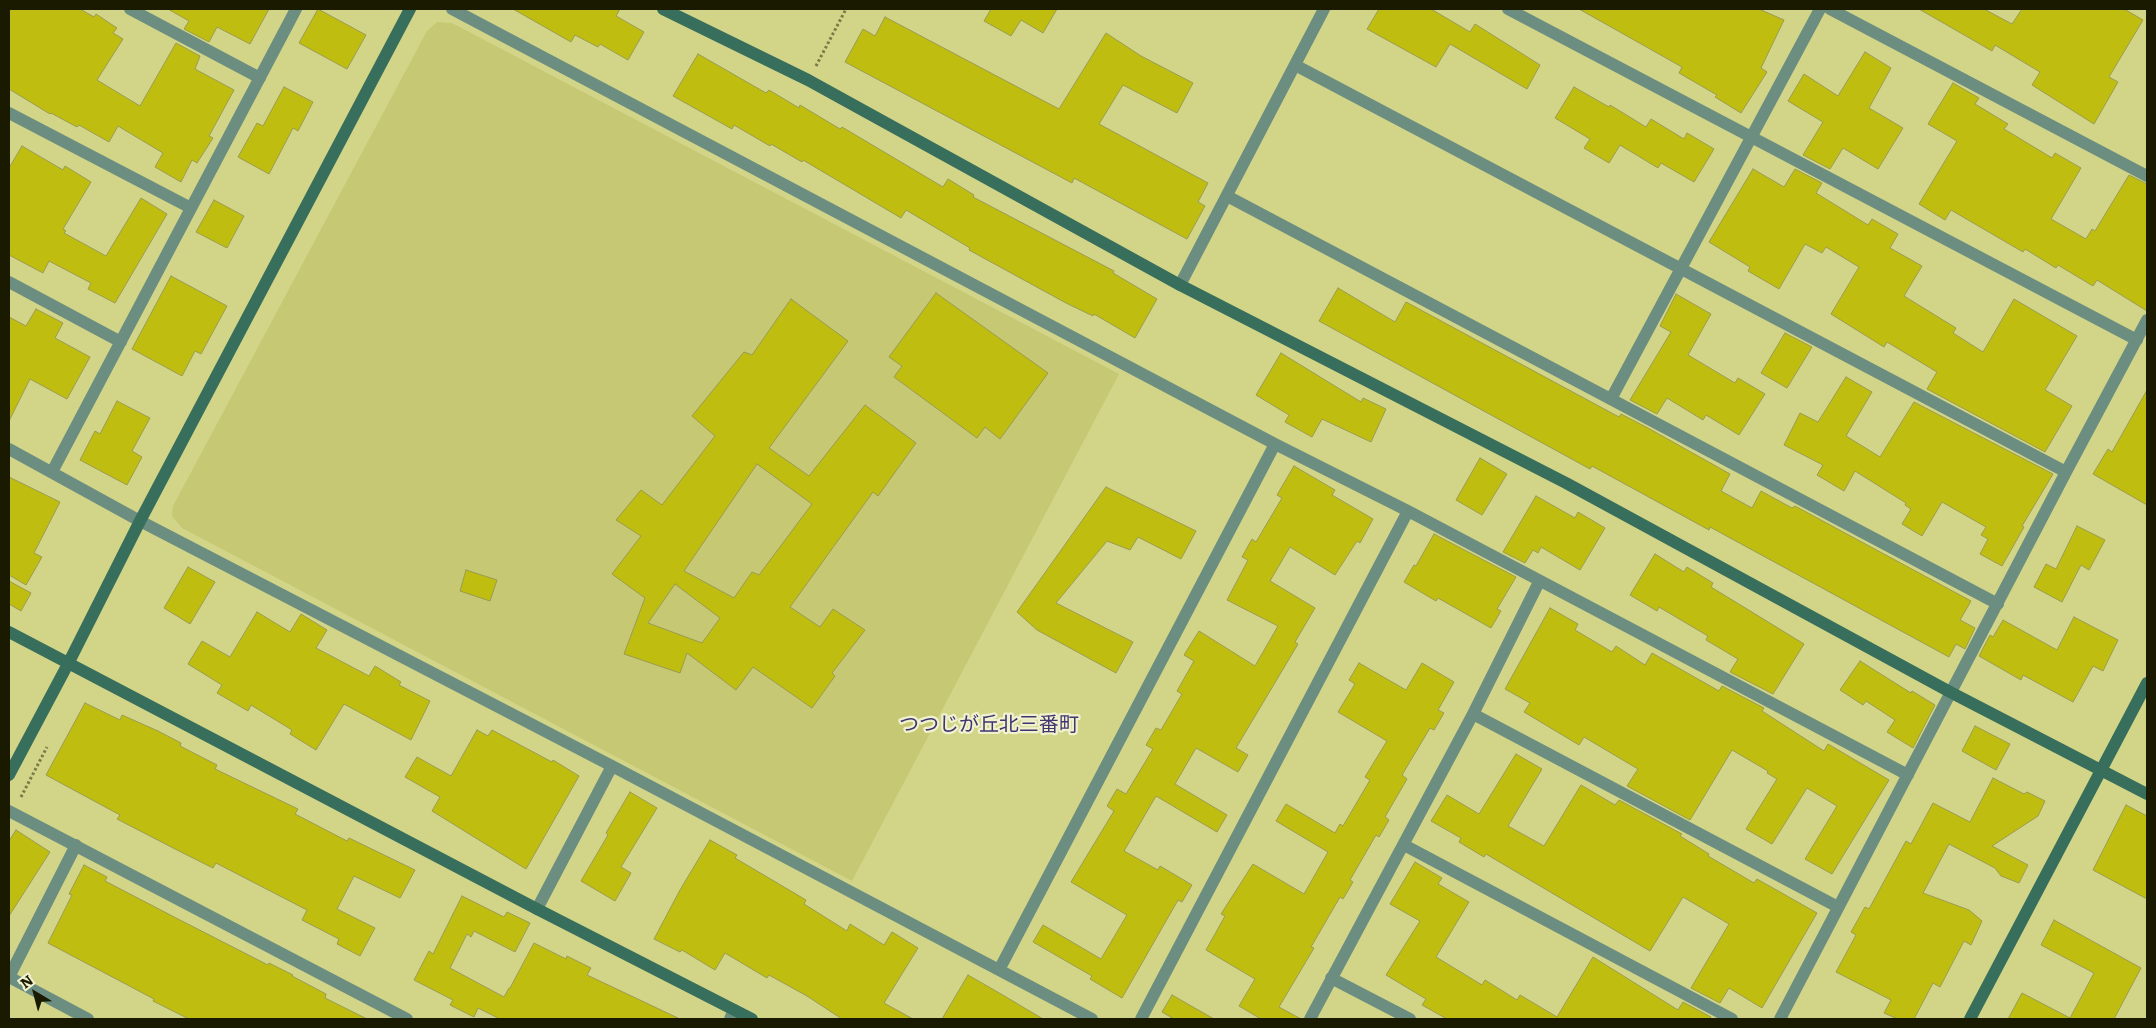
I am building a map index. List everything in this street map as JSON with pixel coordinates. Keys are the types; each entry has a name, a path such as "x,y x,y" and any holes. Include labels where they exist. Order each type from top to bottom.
{"street":[{"path":"130,9 260,78"},
{"path":"52,472 296,9"},
{"path":"9,774 410,9"},
{"path":"452,9 1275,444 1408,511 1908,775"},
{"path":"663,9 808,80 1180,285 1566,483 1952,693 2147,794"},
{"path":"1180,285 1324,9"},
{"path":"1508,9 2137,340"},
{"path":"1611,399 1820,9"},
{"path":"1830,9 2147,176"},
{"path":"1295,65 2066,472"},
{"path":"9,112 191,208"},
{"path":"1227,196 1998,604"},
{"path":"9,282 121,342"},
{"path":"1780,1019 2147,320"},
{"path":"999,970 1275,444"},
{"path":"9,449 140,521 612,766 1092,1019"},
{"path":"1141,1019 1408,511"},
{"path":"1310,1019 1473,714 1540,582"},
{"path":"9,632 537,909 732,1015 752,1019"},
{"path":"1970,1019 2147,683"},
{"path":"1473,714 1838,907"},
{"path":"537,909 612,766"},
{"path":"9,811 407,1019"},
{"path":"76,845 9,977 88,1019"},
{"path":"1404,845 1732,1019"},
{"path":"1331,978 1410,1019"}],"path":[{"path":"808,80 846,9"}],"shaded area":[{"path":"437,22 452,23 1119,374 852,881 182,528 172,516 173,506 427,31"}],"building":[{"path":"9,9 80,9 94,17 96,14 117,28 113,33 123,39 97,80 140,106 176,43 200,56 195,69 234,90 209,136 213,138 197,163 192,160 181,182 155,167 163,153 118,126 109,142 79,125 77,127 50,114 9,89"},
{"path":"168,9 269,9 250,44 217,27 209,42 184,29 189,21"},
{"path":"318,9 366,35 347,69 299,43"},
{"path":"513,9 620,9 616,16 644,32 628,60 600,44 598,47 575,35 571,42"},
{"path":"991,9 1057,9 1043,33 1021,20 1011,36 984,21"},
{"path":"1379,9 1431,9 1470,32 1475,24 1540,65 1527,89 1450,44 1436,67 1367,29"},
{"path":"1579,9 1759,9 1784,20 1761,68 1767,72 1741,113 1715,97 1717,95 1679,73 1682,67"},
{"path":"1919,9 1984,9 2012,24 2022,9 2124,9 2143,20 2109,77 2118,82 2094,124 2032,85 2040,72 1995,45 1992,51"},
{"path":"885,17 1059,109 1106,33 1141,56 1193,83 1177,113 1123,85 1099,124 1208,183 1198,202 1205,206 1187,239 1074,178 1072,183 845,62 863,29 875,36"},
{"path":"1865,52 1891,68 1869,108 1903,128 1878,169 1843,148 1830,169 1803,155 1823,122 1788,101 1804,74 1838,96"},
{"path":"698,54 766,93 769,90 799,108 800,105 840,129 842,127 943,187 948,179 974,195 973,197 1114,271 1113,273 1157,299 1135,338 1094,314 1093,316 1066,303 969,250 970,248 906,210 901,218 803,160 802,162 771,144 770,146 734,125 732,129 673,96"},
{"path":"1953,83 1979,98 1975,104 2008,124 2004,129 2052,158 2055,153 2081,168 2051,219 2086,239 2092,229 2095,231 2129,175 2147,184 2147,311 2097,280 2093,286 2058,265 2056,268 2025,249 2023,252 1951,210 1945,220 1919,204 1957,141 1928,124"},
{"path":"284,87 313,102 298,131 293,128 269,174 238,157 257,123 263,126"},
{"path":"1574,87 1609,107 1610,105 1646,127 1651,119 1684,139 1687,133 1714,149 1694,182 1661,163 1658,168 1620,145 1609,163 1584,148 1590,139 1555,118"},
{"path":"22,146 63,170 65,166 91,182 63,229 66,231 64,233 106,256 141,198 167,214 115,303 88,289 91,283 49,261 43,273 9,255 9,168"},
{"path":"1753,169 1784,187 1795,169 1822,183 1816,193 1868,225 1872,219 1898,234 1890,248 1922,266 1904,296 1956,328 1953,333 1983,352 2014,299 2077,336 2045,390 2072,406 2045,452 1927,389 1937,372 1887,342 1884,347 1831,314 1859,267 1826,247 1822,253 1805,244 1779,289 1748,271 1750,267 1709,242"},
{"path":"214,200 244,216 227,248 196,232"},
{"path":"171,276 227,306 201,354 195,351 182,376 132,349"},
{"path":"1338,288 1395,322 1406,302 1619,417 1621,414 1648,428 1730,474 1721,491 1752,508 1761,491 1792,508 1795,506 1971,601 1960,620 1975,628 1965,649 1956,644 1949,657 1710,527 1709,530 1592,466 1590,469 1319,321"},
{"path":"936,293 1048,373 1000,439 985,427 977,438 894,377 902,366 889,357"},
{"path":"1676,294 1711,314 1688,355 1735,383 1738,378 1765,394 1739,435 1706,415 1703,420 1667,398 1657,414 1630,400 1671,332 1660,326"},
{"path":"791,299 848,341 769,448 809,476 865,405 916,443 878,496 873,492 790,607 820,627 833,609 865,630 832,673 835,676 812,708 753,667 736,690 687,653 680,673 624,654 645,598 612,574 641,536 616,520 641,490 662,505 715,436 692,416 744,352 752,355","holes":["757,464 812,504 759,575 752,572 734,598 684,571","675,584 720,618 702,643 648,623"]},
{"path":"36,309 63,323 55,338 90,357 67,399 30,379 9,421 9,317 26,326"},
{"path":"1785,333 1812,347 1787,388 1761,373"},
{"path":"1281,353 1361,402 1363,398 1386,409 1371,442 1322,419 1312,437 1285,422 1289,415 1256,395"},
{"path":"1846,377 1872,392 1846,436 1880,457 1914,402 2053,474 2022,526 2024,527 2002,566 1980,554 1988,539 1981,535 1986,527 1942,502 1922,536 1902,524 1911,509 1905,505 1906,503 1855,471 1844,491 1817,475 1823,465 1784,445 1800,413 1818,422"},
{"path":"2147,390 2147,505 2093,474 2108,449 2112,452"},
{"path":"117,401 150,418 132,451 142,457 127,485 80,460 95,431 100,434"},
{"path":"1480,458 1507,474 1482,515 1456,500"},
{"path":"1294,466 1335,490 1332,495 1373,519 1360,543 1357,541 1335,575 1290,547 1270,581 1315,608 1295,642 1298,644 1236,748 1248,755 1238,772 1196,748 1175,784 1227,815 1217,832 1156,796 1124,851 1158,870 1160,866 1192,885 1182,902 1178,900 1122,998 1090,979 1092,976 1033,942 1043,925 1101,959 1127,915 1071,882 1114,811 1107,806 1117,789 1126,794 1153,749 1146,745 1156,728 1161,730 1182,694 1177,691 1194,661 1184,655 1199,631 1255,666 1278,626 1227,600 1248,560 1242,557 1252,539 1256,542 1282,498 1277,495"},
{"path":"9,477 60,502 34,553 42,557 26,585 9,575"},
{"path":"1106,487 1196,531 1181,559 1138,537 1130,550 1107,541 1056,603 1133,642 1116,673 1037,630 1017,612"},
{"path":"1536,496 1575,518 1578,512 1605,528 1580,570 1541,547 1538,553 1533,550 1525,563 1503,552"},
{"path":"2077,526 2105,540 2089,570 2081,565 2062,602 2034,587 2046,564 2056,569"},
{"path":"1434,534 1516,577 1497,609 1501,611 1491,628 1438,598 1436,601 1404,582 1414,565 1416,566"},
{"path":"1655,554 1684,572 1687,567 1713,583 1711,587 1804,644 1773,694 1730,672 1738,659 1706,640 1708,636 1659,607 1657,611 1630,595"},
{"path":"188,567 215,582 190,624 164,608"},
{"path":"466,570 497,580 490,601 460,591"},
{"path":"9,581 31,593 21,611 9,604"},
{"path":"1550,608 1578,624 1575,630 1612,652 1616,646 1645,665 1652,653 1719,691 1722,686 1764,708 1762,711 1824,751 1828,744 1889,780 1832,874 1805,859 1837,806 1807,788 1772,844 1746,829 1777,779 1767,773 1768,771 1732,750 1690,820 1627,786 1638,769 1584,737 1579,745 1524,712 1530,703 1505,689"},
{"path":"257,612 290,632 301,614 327,630 316,648 369,676 375,666 401,682 399,685 430,701 411,740 344,704 316,750 290,734 292,730 251,705 248,711 217,693 222,685 188,664 202,641 230,657"},
{"path":"2074,617 2118,640 2103,671 2093,666 2073,702 2023,675 2021,680 1979,656 1990,635 1993,637 2003,620 2057,650"},
{"path":"1860,661 1911,693 1912,691 1935,705 1913,748 1887,732 1895,720 1866,701 1863,705 1840,690"},
{"path":"1359,663 1406,690 1422,663 1454,682 1438,710 1444,713 1434,730 1430,728 1402,775 1407,779 1385,817 1389,820 1379,837 1376,835 1350,880 1353,882 1343,899 1340,897 1311,947 1314,948 1279,1007 1301,1019 1261,1019 1239,1006 1255,979 1206,950 1225,916 1221,914 1253,864 1304,894 1328,852 1276,821 1286,804 1335,833 1340,824 1343,826 1370,780 1365,777 1387,741 1338,712 1355,684 1349,680"},
{"path":"85,703 120,720 122,715 158,731 181,743 180,746 217,765 215,769 298,809 295,814 347,841 349,838 415,870 400,898 354,876 337,909 375,928 360,956 337,944 339,939 302,920 307,910 216,863 213,868 117,819 120,815 46,775"},
{"path":"1975,726 2010,744 1996,770 1962,751"},
{"path":"477,730 488,736 492,730 552,762 553,760 579,776 526,869 432,811 440,797 405,777 417,757 451,776"},
{"path":"1516,754 1542,769 1508,826 1544,846 1581,785 1615,805 1619,800 1682,834 1680,836 1709,854 1708,856 1754,883 1757,879 1817,913 1762,1008 1729,988 1720,1003 1691,988 1729,924 1683,897 1650,951 1486,854 1484,857 1459,842 1461,838 1431,821 1447,795 1479,814"},
{"path":"1993,778 2024,794 2027,792 2045,801 2038,816 1992,846 2028,865 2019,883 2001,876 1995,868 1949,844 1923,893 1969,910 1982,921 1971,945 1964,941 1940,987 1933,983 1914,1019 1898,1019 1884,1013 1891,1000 1836,972 1856,935 1851,932 1865,907 1869,909 1906,841 1911,844 1933,803 1970,822"},
{"path":"630,792 657,808 621,867 631,873 615,901 581,881"},
{"path":"2126,805 2147,816 2147,899 2093,870"},
{"path":"16,830 50,852 9,916 9,841"},
{"path":"710,840 737,855 735,858 806,900 804,904 847,931 850,924 884,945 892,932 918,948 884,1003 913,1019 842,1019 807,996 769,975 767,978 725,953 715,970 682,950 680,952 654,939"},
{"path":"1415,862 1442,878 1438,884 1469,902 1436,957 1482,985 1485,980 1517,1000 1520,995 1557,1017 1593,957 1678,1010 1683,1002 1711,1017 1710,1019 1447,1019 1422,1005 1426,999 1386,975 1420,921 1390,904"},
{"path":"84,865 107,877 105,881 268,965 269,963 293,975 326,994 325,998 367,1019 189,1019 153,1001 154,999 48,943 72,895 69,894"},
{"path":"462,896 504,917 507,912 530,923 515,952 474,931 471,937 467,934 450,968 504,997 534,943 566,959 567,956 591,968 587,975 680,1019 500,1019 478,1008 474,1017 450,1005 453,1000 414,980 429,951 433,954"},
{"path":"2054,920 2141,968 2114,1019 2008,1019 2022,993 2070,1018 2094,973 2041,945"},
{"path":"968,975 1001,994 1043,1019 942,1019"},
{"path":"1172,995 1214,1019 1174,1019 1162,1012"}],"district":[{"name":"つつじが丘北三番町","path":"989,725"}]}
